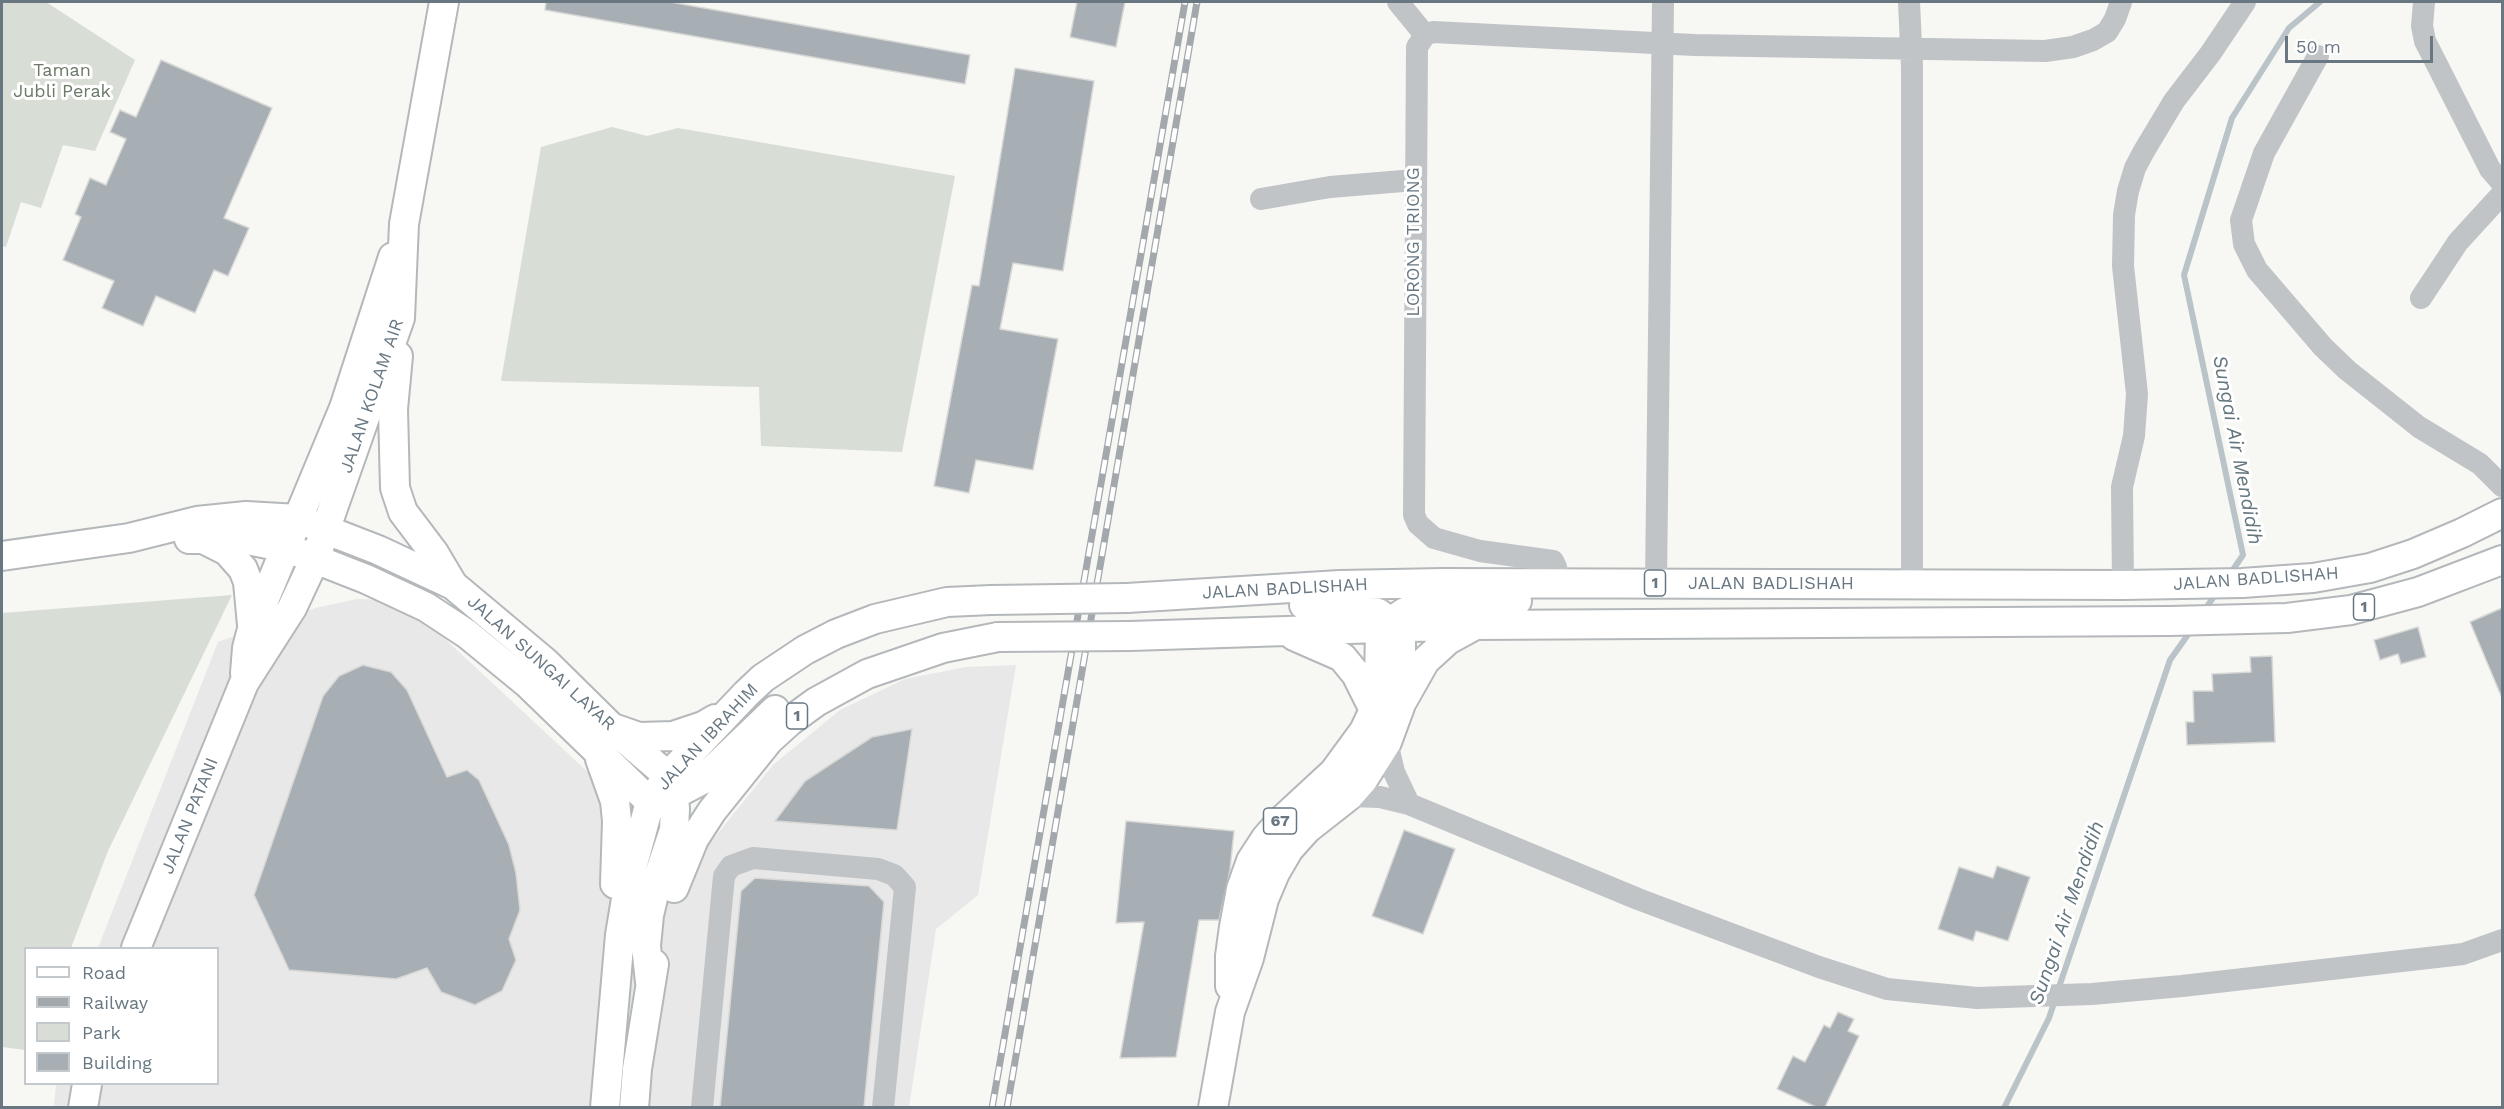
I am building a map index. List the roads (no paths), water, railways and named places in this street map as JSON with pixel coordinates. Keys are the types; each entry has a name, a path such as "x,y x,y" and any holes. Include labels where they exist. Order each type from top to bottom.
{"main road":[{"name":"JALAN KOLAM AIR","path":"326,529 400,318 404,224 444,2"},
{"name":"JALAN KOLAM AIR","path":"298,519 344,408 404,224"},
{"path":"400,318 393,409 395,488 403,512 434,553 453,585"},
{"name":"JALAN BADLISHAH","path":"991,600 1134,597 1340,585 1557,582 1912,585 2242,583 2313,578 2370,568 2413,554 2502,513"},
{"name":"JALAN SUNGAI LAYAR","path":"2,556 129,538 197,521 246,516 298,519 378,550 453,585 545,662 611,727 664,791"},
{"name":"JALAN PATANI","path":"244,683 252,629 298,519"},
{"name":"JALAN PATANI","path":"136,947 244,683 292,608 326,529"},
{"name":"JALAN SUNGAI LAYAR","path":"129,538 243,539 287,549 366,579 426,607 467,634 528,684 597,751 664,791"},
{"path":"205,540 227,551 243,569 248,582 252,629"},
{"name":"JALAN BADLISHAH","path":"867,674 943,648 998,637 1130,636 1390,626 2170,621 2287,618 2351,610 2425,590 2502,560"},
{"path":"1134,597 1156,607 1179,610 1327,604 1357,606 1377,613 1390,626 1405,612 1436,604 1570,599 1588,595 1610,582"},
{"name":"JALAN IBRAHIM","path":"605,1107 620,935 630,875 664,791 730,709 763,678 782,664 836,634 875,619 947,602 991,600"},
{"name":"67","path":"1213,1107 1230,1012 1249,958 1264,899 1275,873 1289,849 1307,829 1349,796 1363,780 1387,742 1401,704 1390,626"},
{"name":"67","path":"1230,1012 1230,956 1234,927 1241,889 1251,861 1281,821 1334,772 1364,731 1374,710 1390,626"},
{"path":"1401,704 1425,661 1448,640 1474,626"},
{"path":"1282,631 1322,646 1342,657 1356,674 1374,710"},
{"path":"650,982 646,946 649,915 657,881 674,830 664,791 702,780 770,713 803,690 847,672 867,674"},
{"name":"1","path":"634,1107 650,982 672,892 694,839 712,811 769,740 790,721 825,696 867,674"},
{"path":"611,727 639,737 673,736 703,726 730,709"},
{"path":"597,751 615,801 617,821 613,905 620,935"},
{"path":"83,1107 87,1085"}],"street":[{"path":"1398,2 1425,35 1433,32 1662,43 2018,52 2073,47 2093,40 2107,32 2121,2"},
{"path":"1656,583 1663,2"},
{"path":"1909,2 1912,585"},
{"path":"2122,585 2121,494 2134,436 2137,405 2123,258 2124,215 2128,191 2139,160 2174,101 2210,54 2245,2"},
{"path":"2424,2 2422,26 2425,41 2490,169 2502,183"},
{"name":"LORONG TRIONG","path":"1425,35 1417,47 1414,515 1418,524 1434,538 1480,551 1552,561 1556,567 1557,582"},
{"path":"2318,56 2264,153 2241,220 2244,244 2257,270 2323,347 2347,370 2419,427 2480,464 2502,486"},
{"path":"1261,199 1340,185 1415,180"},
{"path":"2421,298 2458,242 2502,194"},
{"path":"1387,742 1394,772 1408,804"},
{"path":"1349,796 1380,797 1408,804 1570,872 1859,982 1887,989 1948,996 2017,997 2092,994 2452,956 2484,948 2502,940"},
{"path":"702,1107 724,876 731,866 741,860 753,858 878,869 894,875 905,887 883,1107"}],"waterway":[{"name":"Sungai Air Mendidih","path":"2230,574 2243,555 2184,275 2232,118 2289,28 2320,2"},
{"name":"Sungai Air Mendidih","path":"2204,611 2217,592"},
{"name":"Sungai Air Mendidih","path":"2058,990 2170,660 2192,629"},
{"name":"Sungai Air Mendidih","path":"2004,1108 2049,1018 2055,1000"}],"railway":[{"path":"992,1108 1185,2"},
{"path":"1007,1108 1197,2"}],"park label":[{"name":"Taman Jubli Perak","path":"62,82"}]}
